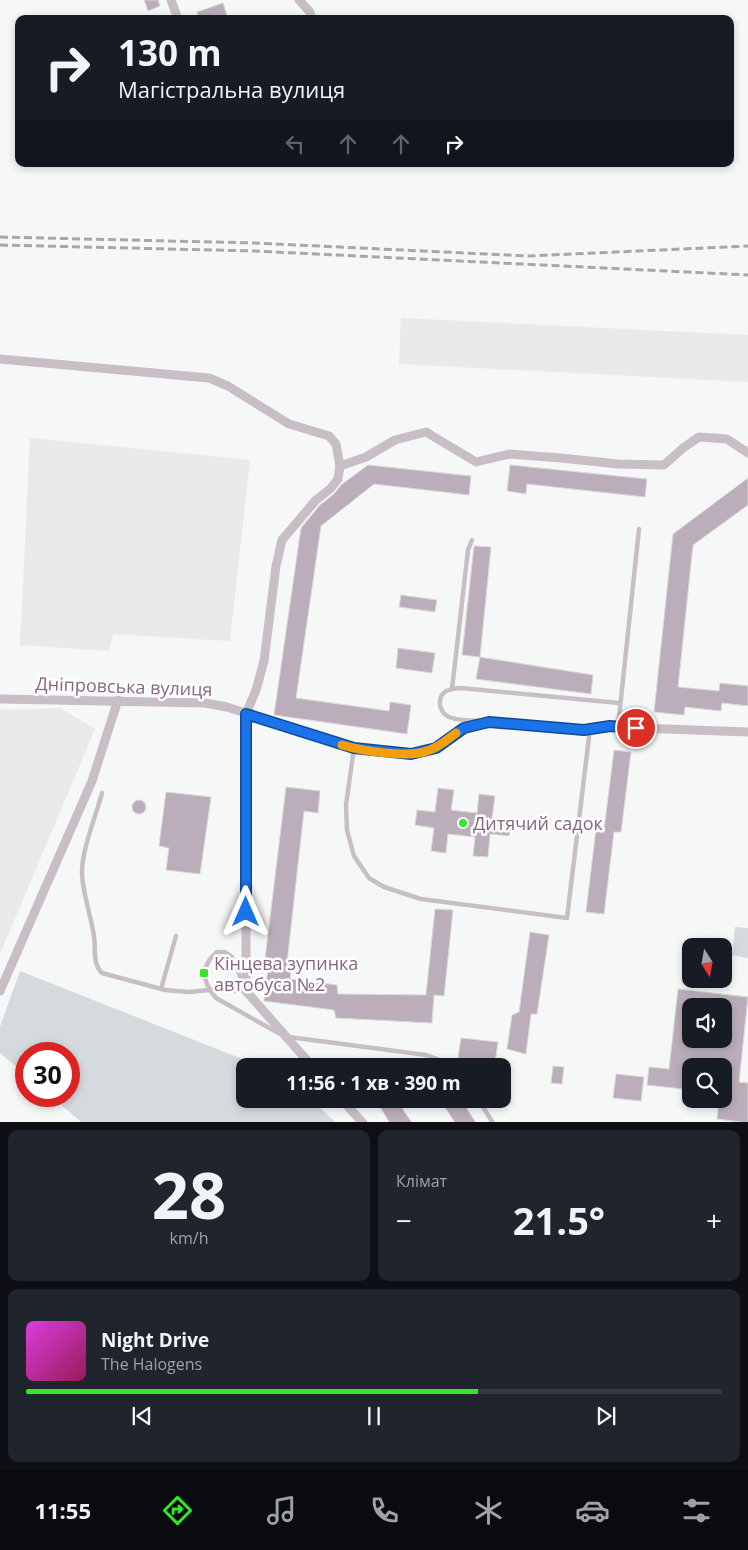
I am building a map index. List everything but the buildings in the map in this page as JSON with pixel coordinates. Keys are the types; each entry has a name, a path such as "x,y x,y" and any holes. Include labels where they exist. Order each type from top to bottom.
{"street":[{"path":"171,0 177,15"},
{"path":"299,0 311,15"},
{"path":"0,359 209,378 228,386 289,424 328,436 336,444 340,466 338,479 330,489 316,500 282,540 276,566 264,661 256,690 246,714 246,991 305,1058"},
{"path":"340,466 366,457 395,440 426,432 476,462 509,454 618,464 664,465 699,437 728,439 748,453"},
{"name":"Дніпровська вулиця","path":"0,699 206,703 227,707 354,748 411,754 436,748 464,728 489,722 590,729 618,727 748,732"},
{"path":"0,991 92,781 118,700"},
{"path":"350,1108 363,1122"}],"lane":[{"path":"618,727 619,703 639,529"},
{"path":"452,689 468,550 472,540"},
{"path":"489,722 451,718 444,714 440,708 440,699 444,692 452,689 470,688 619,703"},
{"path":"354,748 347,792 347,824 350,845 354,856 369,878 384,887 421,899 567,918 590,729"},
{"path":"102,793 84,858 82,874 92,923 95,962 97,969 102,973 162,989 189,992 208,990 246,991 232,957 225,952 217,952 211,956 204,973 208,990 216,998 249,1018 286,1037 426,1055 434,1058"},
{"path":"162,989 176,936"},
{"path":"484,1108 493,1122"}],"shaded area":[{"path":"401,318 748,335 748,382 399,364"},
{"path":"30,438 250,460 230,641 113,634 109,651 20,645"},
{"path":"60,708 95,729 0,954 0,710"},
{"path":"735,927 748,928 748,958 732,955"},
{"path":"20,971 240,1058 236,1058 236,1108 320,1108 335,1122 81,1122 64,1107 80,1107 80,1042 15,1042 15,1066 0,1053 0,1027"}],"railway":[{"path":"0,237 255,243 528,256 748,246"},
{"path":"0,245 254,251 748,275"}],"slow traffic":[{"path":"342,745 411,754 436,748 456,733"}],"place":[{"name":"Дитячий садок","path":"463,823"},
{"name":"Кінцева зупинка автобуса №2","path":"204,973"}],"route":[{"path":"246,912 246,714 354,748 411,754 436,748 464,728 489,722 584,730 610,726 636,728"}]}
